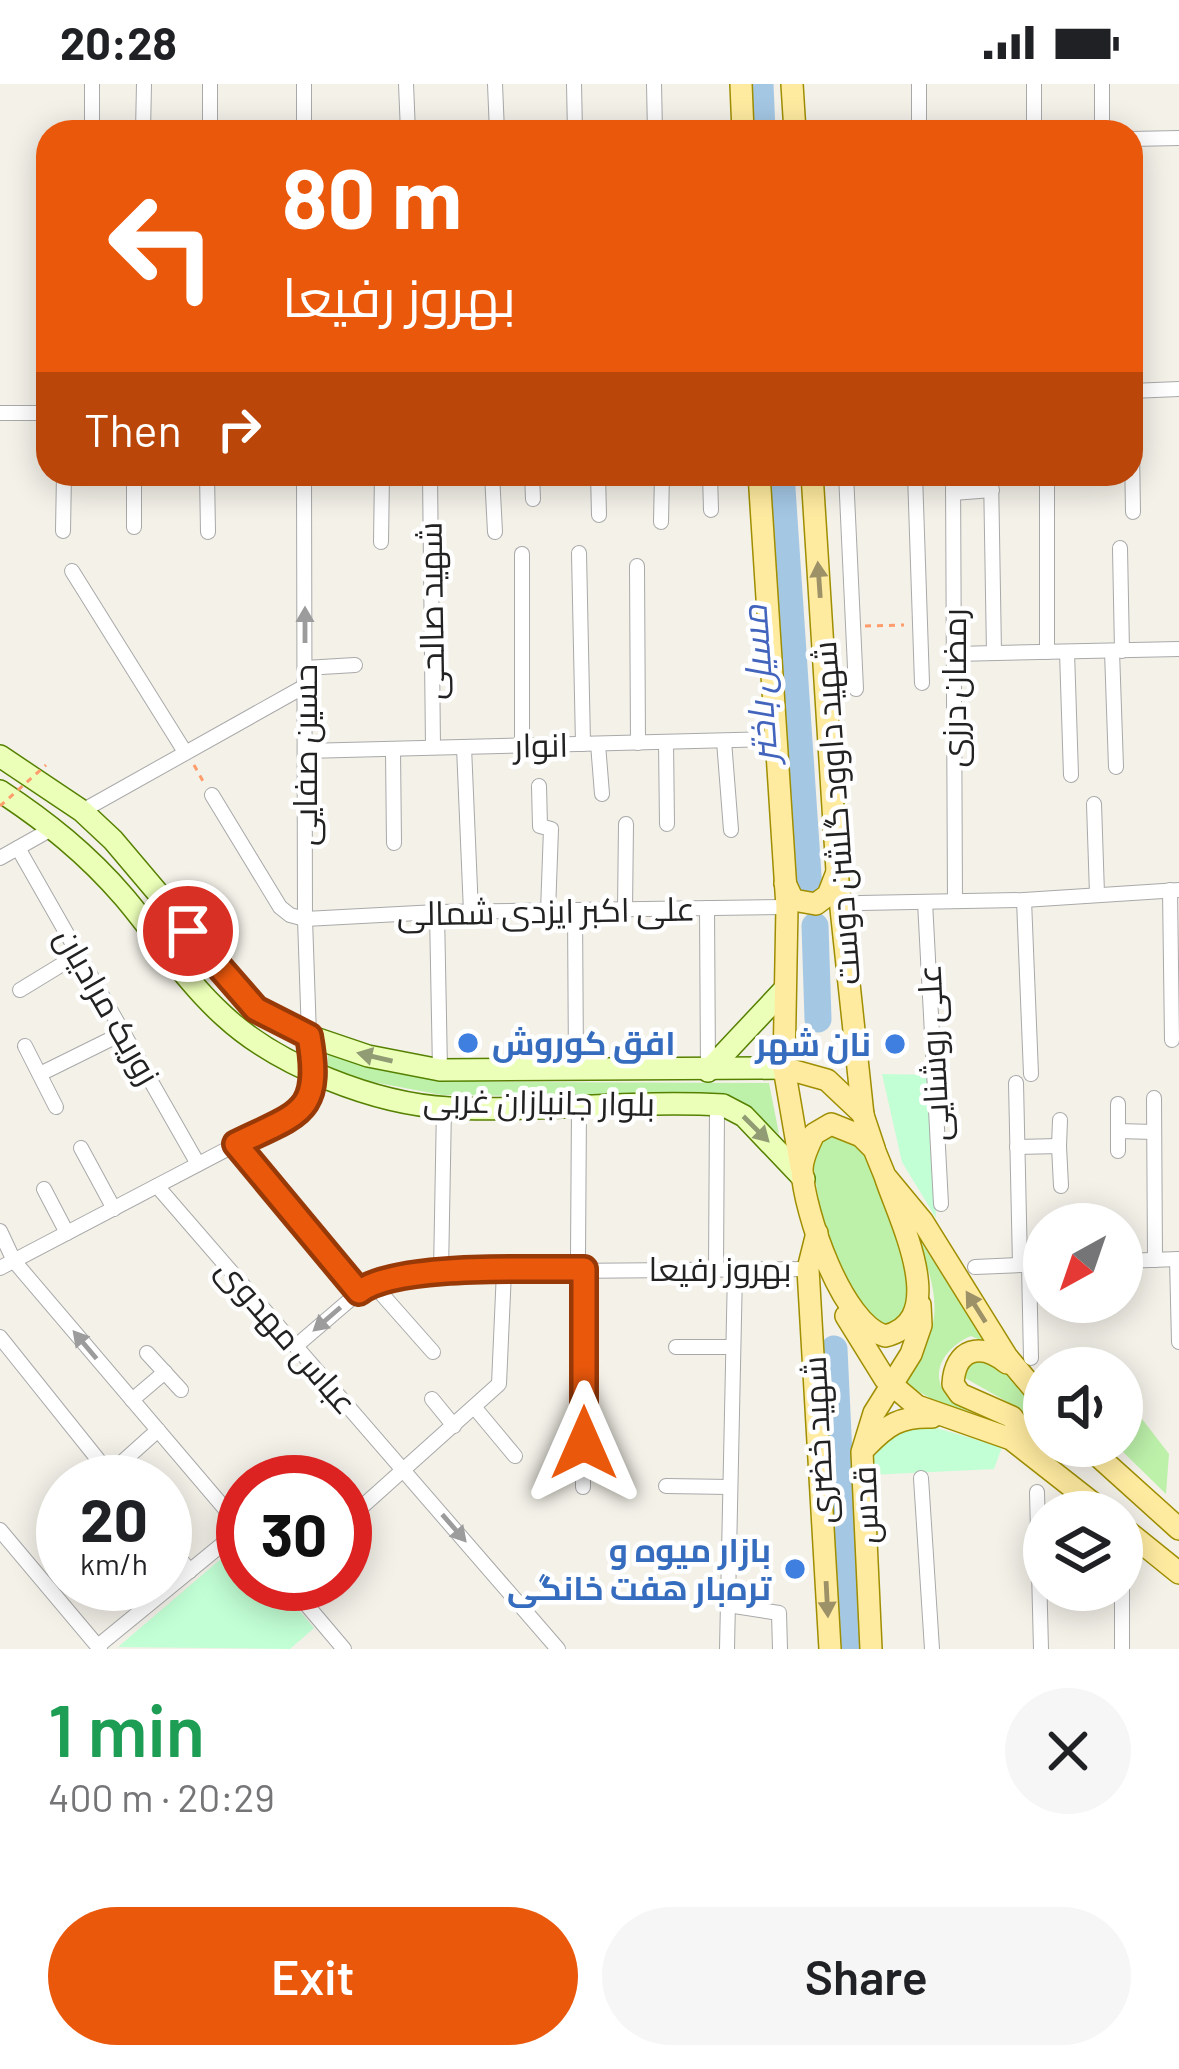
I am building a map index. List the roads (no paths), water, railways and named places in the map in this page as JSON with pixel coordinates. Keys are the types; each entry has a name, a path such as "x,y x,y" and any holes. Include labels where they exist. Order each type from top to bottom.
{"main road":[{"path":"741,84 742,120"},
{"path":"792,84 794,120"},
{"name":"شهید داوود گلشن دوست","path":"760,486 787,907 784,1068 817,1232 844,1298"},
{"name":"شهید داوود گلشن دوست","path":"813,486 837,872 863,1114 885,1176"},
{"name":"بلوار جانبازان غربی","path":"0,756 82,811 149,880 244,997 271,1019 309,1036 368,1056 440,1070 784,1068"},
{"name":"بلوار جانبازان غربی","path":"0,790 55,827 126,899 184,976 224,1017 261,1045 316,1075 444,1107 717,1105"},
{"path":"55,827 82,811"},
{"path":"785,882 794,900 816,904 829,895 837,872"},
{"path":"708,1070 784,991"},
{"path":"309,1036 316,1075"},
{"path":"784,1068 827,1080 863,1114"},
{"path":"717,1105 744,1116 803,1173 814,1134 826,1125 845,1127 874,1149"},
{"path":"844,1298 869,1330 885,1336 907,1324 920,1304 916,1270 885,1176"},
{"path":"885,1176 922,1222 1023,1377"},
{"name":"شهید خضری","path":"817,1232 808,1269 830,1649"},
{"path":"844,1298 848,1324 893,1388 917,1406 1023,1446"},
{"name":"قدس","path":"872,1649 862,1452 874,1414 893,1388 921,1325 920,1304"},
{"path":"1023,1381 996,1354 977,1348 965,1353 953,1373 960,1394 1012,1417 1023,1434"},
{"path":"862,1452 885,1427 901,1418 947,1418"},
{"path":"1051,1467 1079,1491"},
{"path":"1111,1467 1179,1528"},
{"path":"1143,1544 1179,1573"}],"street":[{"path":"92,84 92,120"},
{"path":"142,120 144,84"},
{"path":"210,84 210,120"},
{"path":"304,84 304,120"},
{"path":"406,84 408,120"},
{"path":"495,84 496,120"},
{"path":"574,84 575,120"},
{"path":"654,84 655,120"},
{"path":"919,84 919,120"},
{"path":"1034,84 1034,120"},
{"path":"1102,84 1102,120"},
{"path":"1143,139 1179,138"},
{"path":"1143,390 1179,389"},
{"path":"0,413 36,413"},
{"path":"63,531 64,486"},
{"path":"134,486 134,527"},
{"path":"207,486 208,532"},
{"name":"حسین صفایی","path":"304,486 309,1036"},
{"path":"381,542 382,486"},
{"name":"شهید صالحی","path":"430,486 433,748"},
{"path":"493,486 495,532"},
{"path":"532,486 533,499"},
{"path":"598,486 599,515"},
{"path":"661,522 662,486"},
{"path":"710,486 711,510"},
{"path":"847,486 856,689"},
{"path":"915,486 922,683"},
{"name":"رمضان درزی","path":"953,486 955,901"},
{"path":"953,493 978,486"},
{"path":"992,486 994,653"},
{"path":"1047,486 1047,652"},
{"path":"1133,486 1133,512"},
{"path":"1116,767 1120,548"},
{"path":"522,554 522,746"},
{"path":"579,554 590,744 602,794"},
{"path":"637,566 638,743"},
{"path":"72,571 185,752"},
{"path":"954,654 1179,649"},
{"path":"1067,652 1071,775"},
{"path":"305,668 355,665"},
{"path":"82,811 304,686"},
{"name":"انوار","path":"305,751 776,740"},
{"path":"724,741 731,830"},
{"path":"665,742 667,824"},
{"path":"464,747 471,912"},
{"path":"393,751 394,843"},
{"path":"539,786 540,826 551,829 548,911"},
{"path":"212,795 280,907 290,916 305,919"},
{"path":"1094,804 1097,894"},
{"path":"625,910 626,824"},
{"path":"0,858 55,827"},
{"name":"زوریک مرادیان","path":"18,848 198,1164"},
{"path":"846,948 846,922 860,903 1024,900 1175,890 1172,1040"},
{"path":"1024,900 1030,1075"},
{"name":"علی روشنایی","path":"925,902 941,1204"},
{"name":"علی اکبر ایزدی شمالی","path":"305,919 437,912 787,907"},
{"path":"707,908 708,1070"},
{"path":"575,910 576,1068"},
{"path":"437,912 440,1070"},
{"path":"20,990 79,954"},
{"path":"40,1074 123,1033"},
{"path":"25,1046 56,1107"},
{"path":"7,1265 296,1113 309,1098 316,1075"},
{"path":"1016,1083 1024,1203"},
{"path":"1154,1098 1155,1260"},
{"path":"1118,1104 1118,1151"},
{"path":"716,1270 717,1105"},
{"path":"579,1106 583,1486"},
{"path":"441,1272 444,1107"},
{"path":"1060,1120 1061,1186"},
{"path":"1118,1131 1154,1132"},
{"path":"236,1144 365,1287 433,1352"},
{"path":"1017,1147 1059,1146"},
{"path":"81,1148 114,1209"},
{"name":"عباس مهدوی","path":"158,1186 558,1649"},
{"path":"44,1189 67,1233"},
{"path":"0,1231 7,1265 216,1498"},
{"path":"1143,1260 1178,1259 1179,1342"},
{"path":"975,1267 1023,1265"},
{"name":"بهروز رفیعا","path":"365,1287 441,1272 808,1269"},
{"path":"728,1649 735,1270"},
{"path":"372,1499 475,1408 501,1378 504,1271"},
{"path":"296,1346 365,1287"},
{"path":"0,1337 95,1455"},
{"path":"676,1347 733,1346"},
{"path":"147,1352 181,1390"},
{"path":"132,1400 165,1372"},
{"path":"432,1399 454,1426"},
{"path":"475,1408 515,1456"},
{"path":"135,1455 158,1430"},
{"path":"921,1478 932,1649"},
{"path":"666,1486 730,1487"},
{"path":"0,1530 99,1648 143,1611"},
{"path":"192,1569 216,1550"},
{"path":"728,1605 779,1613 780,1649"},
{"path":"312,1611 344,1649"},
{"path":"1040,1611 1041,1649"},
{"path":"1121,1611 1122,1649"}],"waterway":[{"name":"مسیل باختر","path":"760,84 762,120"},
{"name":"مسیل باختر","path":"782,486 809,890"},
{"name":"مسیل باختر","path":"815,926 818,1019"},
{"name":"مسیل باختر","path":"834,1349 848,1649"}],"place":[{"name":"افق کوروش","path":"468,1043"},
{"name":"نان شهر","path":"895,1044"},
{"name":"بازار میوه و تره‌بار هفت خانگی","path":"795,1569"}]}
